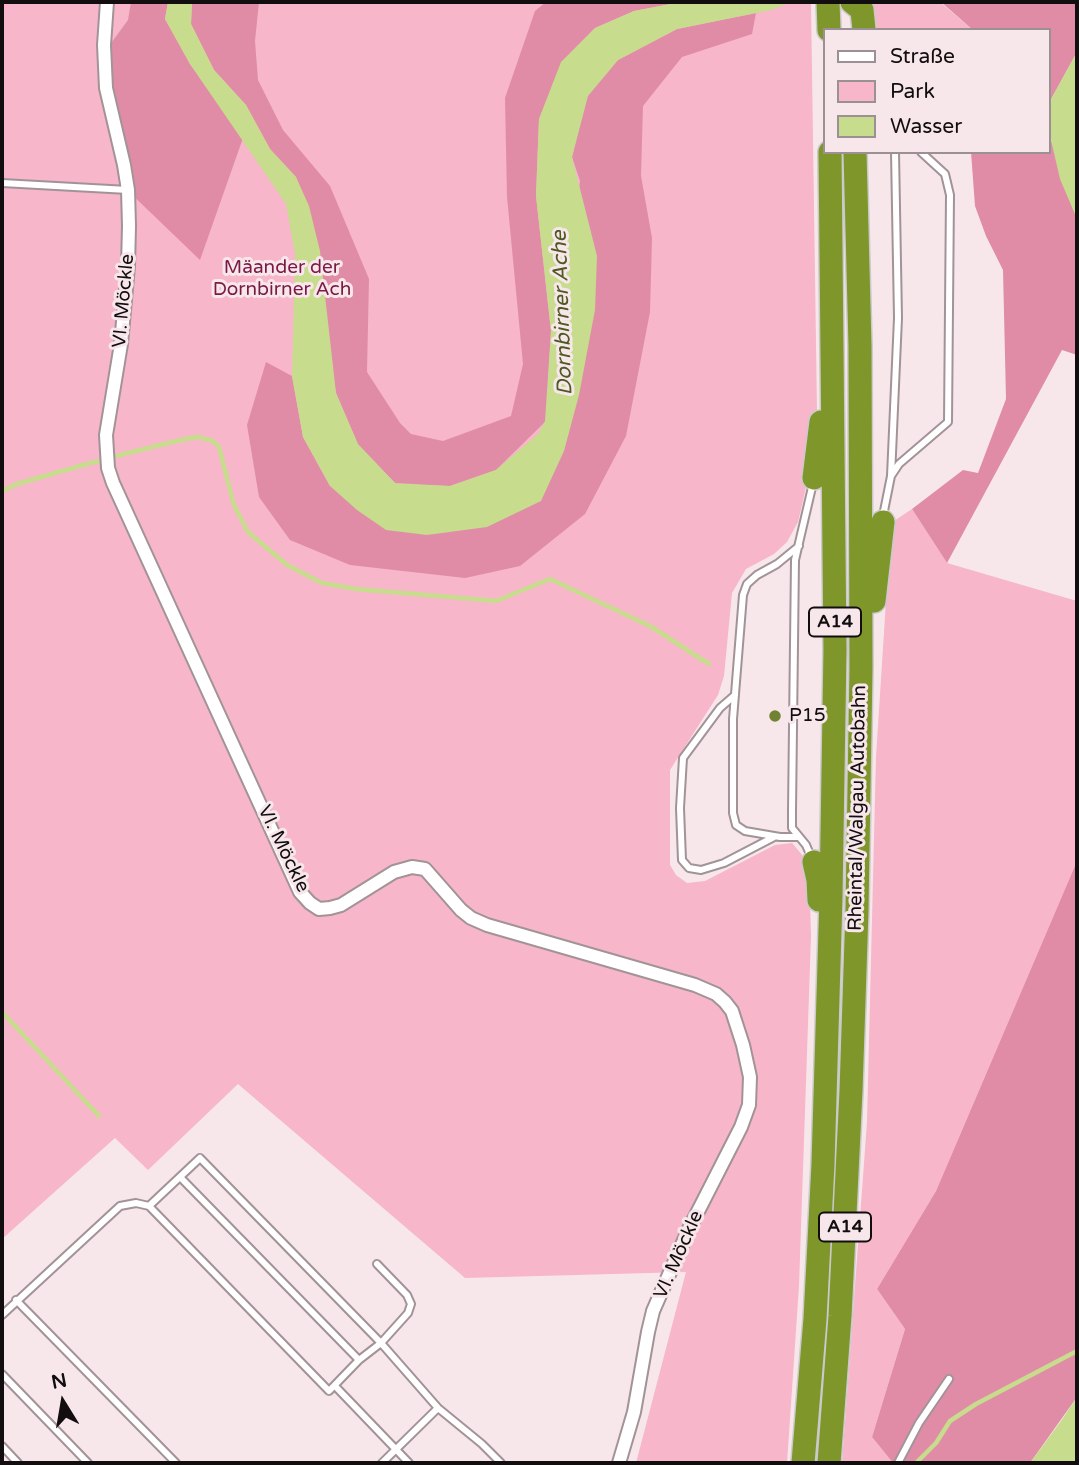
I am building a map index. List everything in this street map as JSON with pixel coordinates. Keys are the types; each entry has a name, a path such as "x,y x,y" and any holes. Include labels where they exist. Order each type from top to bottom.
{"highway":[{"path":"828,2 829,28"},
{"path":"852,2 852,28"},
{"path":"852,2 862,10 864,28"},
{"name":"Rheintal/Walgau Autobahn","path":"803,1463 819,1241 829,965 835,650 830,154"},
{"name":"Rheintal/Walgau Autobahn","path":"829,1463 840,1315 851,1091 861,668 860,346 855,154"},
{"path":"814,478 833,346"},
{"path":"861,668 872,650 883,522"},
{"path":"814,862 818,880 819,930 829,965"}],"street":[{"name":"VI. Möckle","path":"107,2 104,45 106,88 128,190 128,266 121,344 106,435 108,468 300,892 319,909 330,908 341,905 394,872 412,867 425,869 461,909 471,918 486,925 695,985 716,994 732,1011 750,1077 749,1105 653,1311 634,1412 619,1463"}],"lane":[{"path":"883,522 891,476 898,318 895,154"},
{"path":"891,476 908,454 948,422 950,195 945,174 923,154"},
{"path":"2,183 128,190"},
{"path":"814,478 795,560 792,811 792,828 806,845 814,862"},
{"path":"799,546 747,584 743,595 735,695 733,813 736,825 745,831 799,837"},
{"path":"735,695 720,708 683,758 680,808 682,860 689,868 701,870 723,863 774,836"},
{"path":"149,1206 200,1158 381,1343 438,1408 502,1463"},
{"path":"180,1177 359,1360"},
{"path":"2,1315 120,1206 135,1203 149,1206 329,1391 359,1360 381,1343 408,1312 411,1304 407,1296 377,1264"},
{"path":"16,1300 176,1463"},
{"path":"2,1375 88,1463"},
{"path":"898,1463 919,1423 949,1378"},
{"path":"335,1386 409,1463"},
{"path":"382,1463 438,1408"},
{"path":"2,1446 18,1463"}],"green space":[{"name":"Mäander der Dornbirner Ach","path":"2,2 811,2 817,412 807,483 798,522 787,542 774,554 746,569 732,593 724,676 718,695 670,770 670,865 676,875 687,883 705,881 775,845 792,843 809,863 811,936 799,1286 787,1463 636,1463 686,1272 465,1278 238,1084 148,1170 115,1138 2,1239"},
{"path":"869,2 940,2 971,28 870,28"},
{"path":"912,509 947,563 1077,601 1077,861 936,1191 877,1289 905,1329 872,1437 893,1463 842,1463 867,1122 876,757 891,523"}],"shaded area":[{"path":"131,2 168,2 165,19 190,64 243,138 200,260 124,187 98,61 128,20"},
{"path":"192,2 259,2 255,41 258,80 283,130 330,186 369,279 367,372 400,423 411,434 443,441 511,416 523,364 507,197 505,98 535,11 546,2 681,2 634,11 595,28 562,62 539,119 536,196 551,331 546,421 496,470 450,486 396,484 358,445 336,393 296,177 270,149 246,105 214,70 191,24"},
{"path":"941,2 1077,2 1077,52 1051,99 1051,28 971,28"},
{"path":"756,13 752,34 682,57 643,106 641,176 652,238 650,312 626,436 585,514 520,566 465,578 350,565 290,540 259,497 247,425 266,362 292,376 303,437 330,486 541,501 580,181 572,157 587,96 618,60 677,29"},
{"path":"1051,140 1077,219 1077,355 1062,350 947,563 912,509 963,470 978,473 1006,399 1003,270 975,206 971,154 1051,154"},
{"path":"1077,861 1077,1397 1030,1463 893,1463 872,1437 905,1329 877,1289 936,1191"}],"water":[{"name":"Dornbirner Ache","path":"168,2 192,2 191,24 214,70 246,105 270,149 296,177 309,206 320,251 336,393 358,444 395,483 450,486 496,470 538,434 545,421 551,331 536,196 539,119 561,62 595,28 634,11 681,2 792,2 771,10 677,29 618,60 588,96 572,157 597,256 595,310 579,395 564,451 541,501 487,527 427,535 386,530 357,510 330,486 303,437 292,376 295,254 286,204 190,64 165,19"},
{"path":"1077,52 1077,219 1060,179 1051,140 1051,99"},
{"path":"1077,1397 1077,1463 1030,1463 1061,1421"}],"waterway":[{"path":"116,456 185,439 198,437 213,441 219,447 234,505 248,532 287,565 322,583 356,589 496,601 550,579 650,626 709,664"},
{"path":"2,491 17,484 98,461"},
{"path":"2,1012 99,1116"},
{"path":"916,1463 936,1443 950,1421 976,1404 1077,1351"}],"place":[{"name":"P15","path":"775,716"}]}
